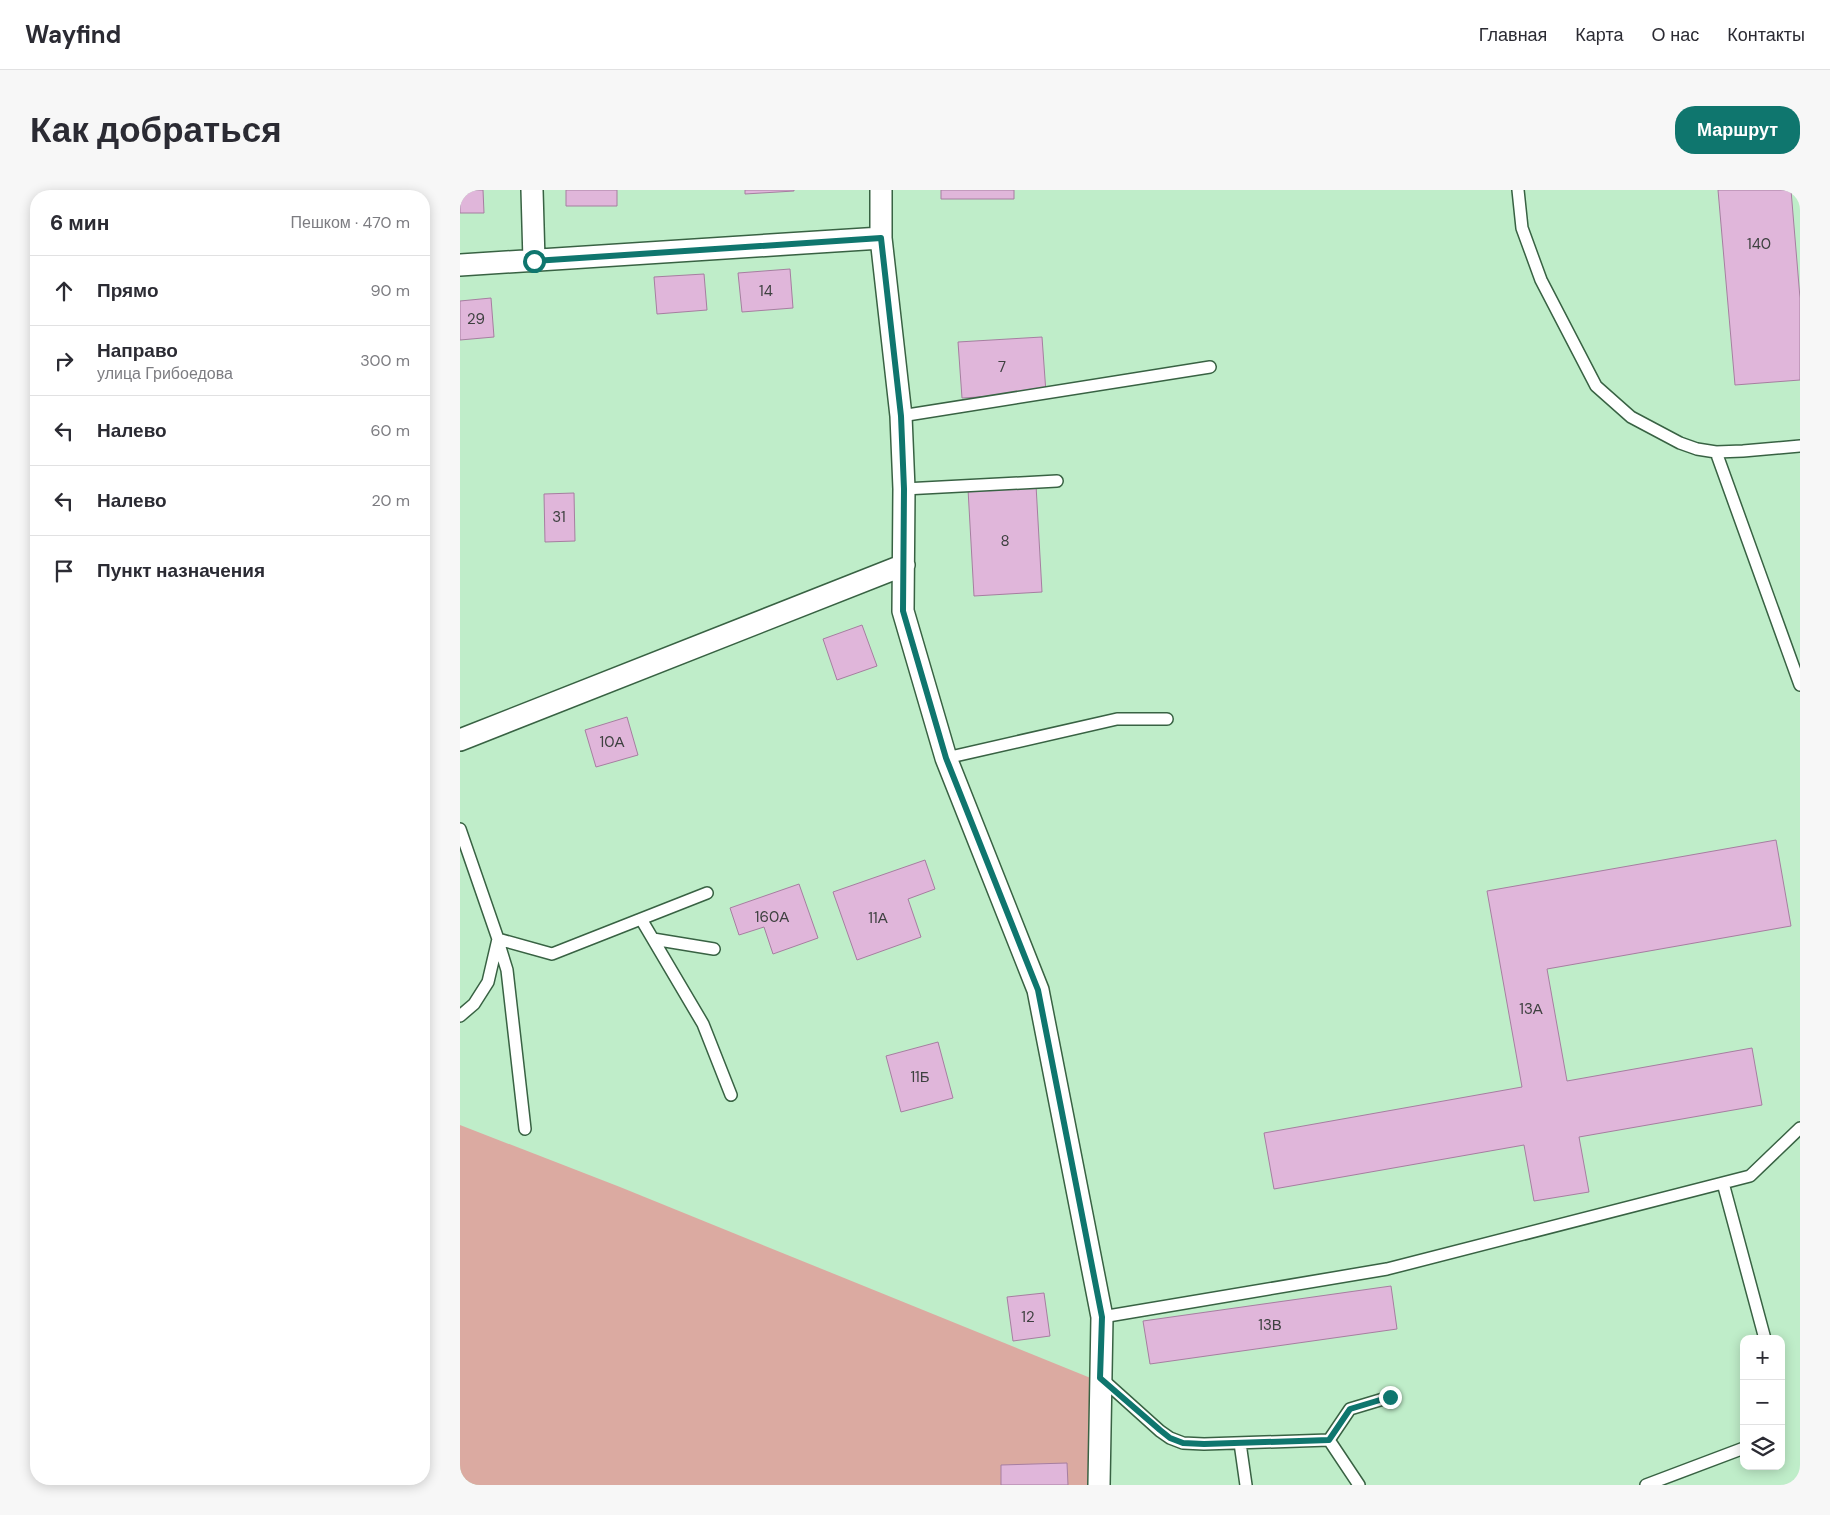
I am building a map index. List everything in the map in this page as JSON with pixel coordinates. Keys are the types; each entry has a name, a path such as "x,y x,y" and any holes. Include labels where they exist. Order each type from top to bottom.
{"street":[{"path":"532,190 534,261"},
{"path":"882,190 881,238 901,416 904,489 903,611 946,758 1038,990 1102,1317 1099,1485"},
{"path":"460,265 881,238"},
{"path":"460,740 904,565"}],"lane":[{"path":"1518,190 1522,228 1541,280 1596,386 1631,417 1697,449 1716,452 1800,446"},
{"path":"901,416 1210,367"},
{"path":"1716,452 1800,685"},
{"path":"904,489 1057,481"},
{"path":"946,758 1117,720 1167,720"},
{"path":"460,829 507,970 525,1129"},
{"path":"498,939 552,954 707,893"},
{"path":"641,919 703,1024 731,1095"},
{"path":"460,1016 474,1004 488,982 498,939"},
{"path":"653,939 714,949"},
{"path":"1102,1317 1387,1269 1750,1176 1800,1128"},
{"path":"1723,1183 1764,1335"},
{"path":"1100,1378 1170,1438 1183,1443 1329,1440"},
{"path":"1329,1440 1350,1409 1390,1397"},
{"path":"1329,1440 1359,1485"},
{"path":"1240,1443 1246,1485"},
{"path":"1646,1485 1740,1450"}],"shaded area":[{"path":"460,1125 620,1187 1098,1381 1096,1485 460,1485"}],"building":[{"path":"460,190 483,190 484,213 460,213"},
{"path":"566,190 617,190 617,206 566,206"},
{"path":"745,190 794,190 794,191 745,194"},
{"path":"941,190 1014,190 1014,199 941,199"},
{"path":"1718,190 1791,190 1800,298 1800,380 1735,385"},
{"path":"790,269 793,308 742,312 738,273"},
{"path":"704,274 707,310 657,314 654,277"},
{"path":"491,298 494,337 460,340 460,301"},
{"path":"1042,337 1046,393 962,398 958,342"},
{"path":"1036,485 1042,592 974,596 968,489"},
{"path":"574,493 575,541 545,542 544,494"},
{"path":"862,625 877,666 837,680 823,639"},
{"path":"627,717 638,755 596,767 585,730"},
{"path":"1776,840 1791,926 1547,969 1567,1081 1752,1048 1762,1105 1579,1137 1589,1192 1534,1201 1524,1145 1274,1189 1264,1133 1522,1087 1487,891"},
{"path":"925,860 935,889 908,899 921,937 857,960 833,892"},
{"path":"799,884 818,938 773,954 764,927 739,935 730,908"},
{"path":"938,1042 953,1098 901,1112 886,1056"},
{"path":"1391,1286 1397,1329 1150,1364 1143,1321"},
{"path":"1044,1293 1050,1336 1013,1341 1007,1297"},
{"path":"1067,1463 1068,1485 1001,1485 1001,1465"}],"route":[{"path":"534,261 881,238 901,416 904,489 903,611 946,758 1038,990 1102,1317 1100,1378 1170,1438 1183,1443 1329,1440 1350,1409 1390,1397"}]}
